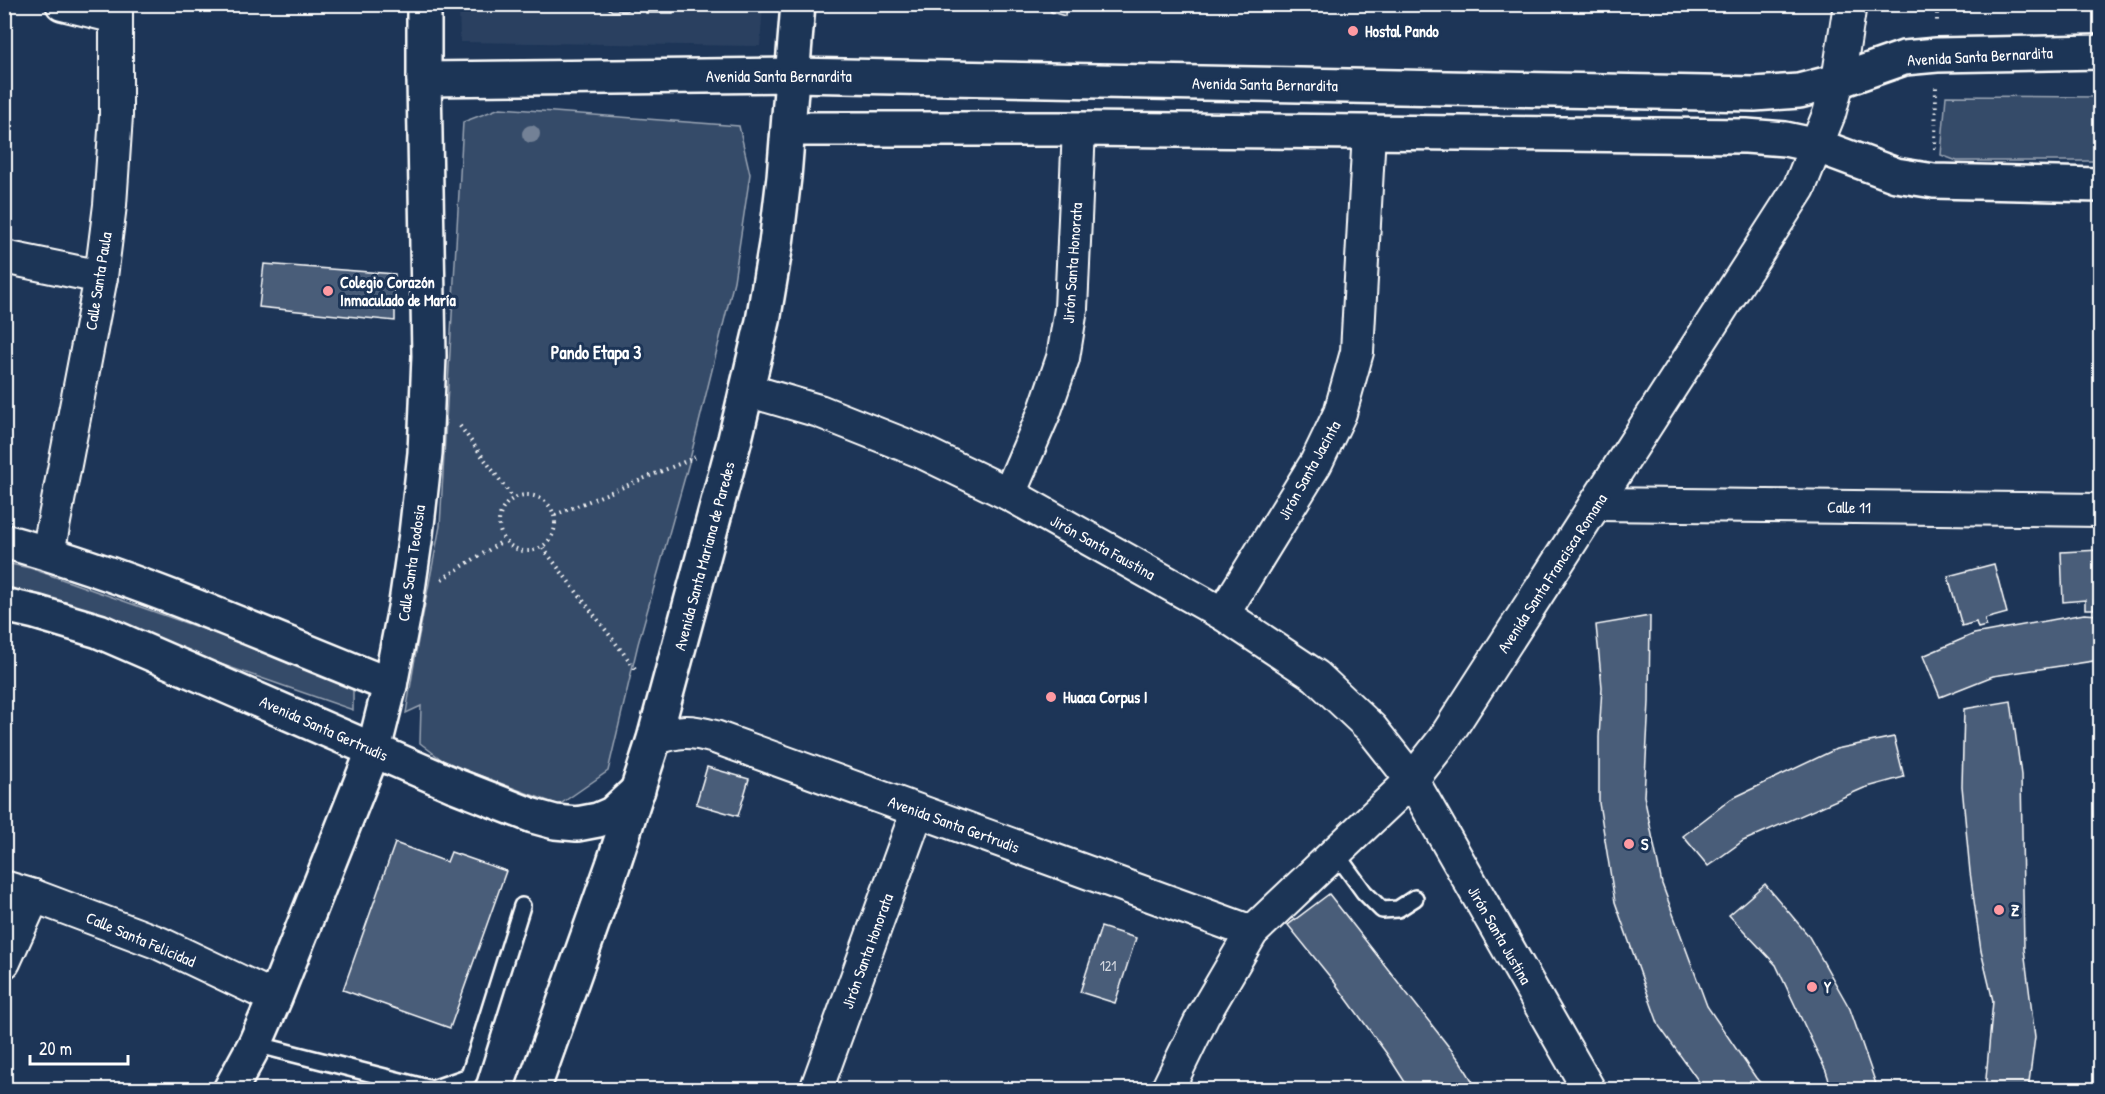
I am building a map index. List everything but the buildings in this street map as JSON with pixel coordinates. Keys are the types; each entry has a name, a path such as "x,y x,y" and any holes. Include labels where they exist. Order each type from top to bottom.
{"main road":[{"name":"Calle Santa Teodosia","path":"230,1089 255,1044 275,998 374,749 390,685 406,603 417,534 425,453 429,356 424,4"},
{"name":"Avenida Santa Mariana de Paredes","path":"533,1089 654,739 735,440 763,321 776,244 789,129 798,4"},
{"name":"Avenida Santa Bernardita","path":"424,79 793,75 1754,94 1799,91 1838,81 1904,58 1937,55 2100,52"},
{"path":"789,129 1079,129 1746,136 1785,139 1818,146 1896,174 1934,181 2100,185"},
{"path":"4,541 48,553 152,589 390,685"},
{"name":"Avenida Santa Gertrudis","path":"4,605 99,631 454,785 533,816 555,822 577,824 598,820 612,814 638,790"}],"street":[{"path":"62,4 116,11"},
{"name":"Avenida Santa Francisca Romana","path":"1167,1089 1203,1016 1252,932 1412,780 1444,739 1799,188 1818,146 1838,81 1850,4"},
{"name":"Calle Santa Paula","path":"48,553 101,277 110,205 115,127 116,11"},
{"name":"Jirón Santa Honorata","path":"1009,494 1044,413 1063,358 1071,309 1079,129"},
{"name":"Jirón Santa Jacinta","path":"1223,614 1316,463 1340,413 1357,352 1369,132"},
{"path":"4,257 101,277"},
{"name":"Jirón Santa Faustina","path":"747,390 819,411 920,451 1009,494 1223,614 1316,676 1371,728 1412,780"},
{"name":"Calle 11","path":"1597,504 2100,510"},
{"name":"Avenida Santa Gertrudis","path":"654,739 673,732 692,731 715,737 1252,932"},
{"name":"Jirón Santa Justina","path":"1412,780 1589,1089"},
{"name":"Jirón Santa Honorata","path":"816,1089 917,812"},
{"name":"Calle Santa Felicidad","path":"4,887 159,943 275,998"},
{"path":"4,962 34,896"}],"lane":[{"path":"1335,852 1364,892 1382,910 1398,909 1415,898"},
{"path":"255,1044 432,1089 469,1076 522,906"}],"path":[{"path":"1937,7 1937,22"},
{"path":"1935,154 1936,83"},
{"path":"428,382 513,498"},
{"path":"555,515 735,440"},
{"path":"529,495 545,501 555,515 555,533 543,548 522,553 503,541 498,525 501,510 513,498 529,495"},
{"path":"406,603 503,541"},
{"path":"543,548 663,705"}],"shaded area":[{"path":"459,5 763,5 760,46 460,42"},
{"path":"1946,96 2100,97 2100,161 1957,161 1941,155"},
{"path":"500,108 739,126 750,174 734,281 690,459 638,644 608,771 559,805 446,763 420,743 421,706 406,713 440,526 463,122"},
{"path":"5,563 30,568 353,682 353,710 5,589"}],"place":[{"name":"Hostal Pando","path":"1353,31"},
{"name":"Colegio Corazón Inmaculado de María","path":"328,291"},
{"name":"Huaca Corpus I","path":"1051,697"},
{"name":"S","path":"1629,844"},
{"name":"Z","path":"1999,910"},
{"name":"Y","path":"1812,987"}],"district":[{"name":"Pando Etapa 3","path":"596,352"}]}
